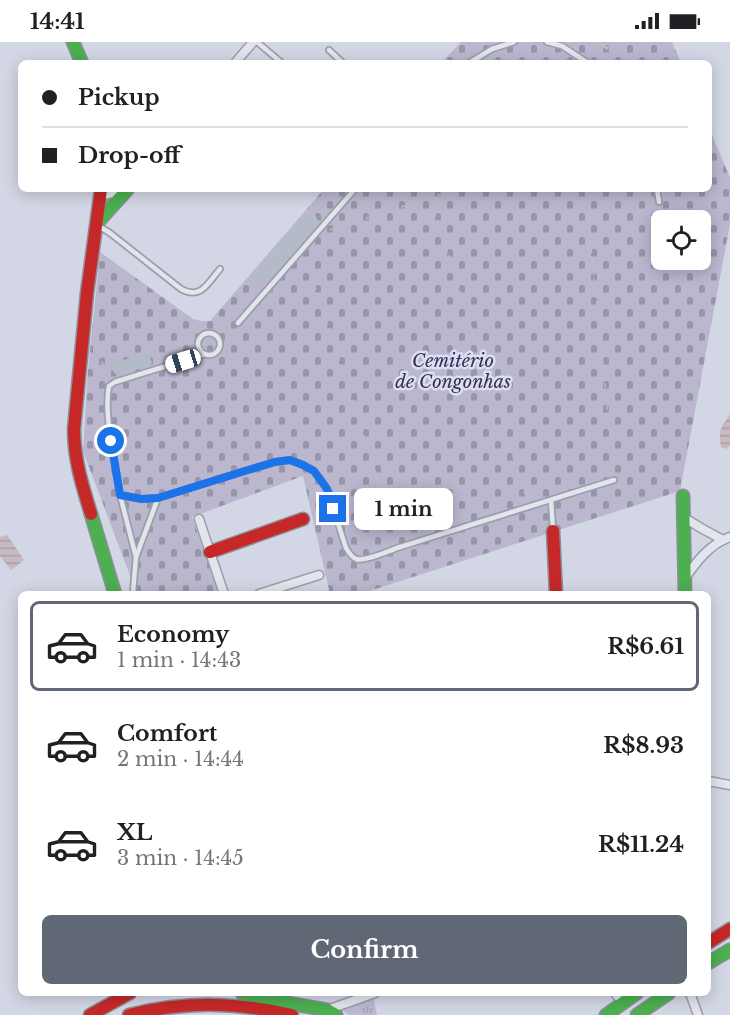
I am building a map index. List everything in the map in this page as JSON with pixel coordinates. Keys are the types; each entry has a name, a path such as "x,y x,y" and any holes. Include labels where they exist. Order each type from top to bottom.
{"main road":[{"path":"73,42 81,60"},
{"path":"101,192 87,294 74,445 78,471 114,591"},
{"path":"97,224 124,192"},
{"path":"682,496 685,591"},
{"path":"210,552 303,519"},
{"path":"553,531 554,591"},
{"path":"711,941 730,929"},
{"path":"711,961 730,950"},
{"path":"90,1015 124,996"},
{"path":"250,996 329,1013"},
{"path":"606,1015 633,996"},
{"path":"637,1015 665,996"},
{"path":"129,1015 200,998 292,1015"}],"street":[{"path":"238,60 255,42"},
{"path":"101,192 120,192"},
{"path":"683,517 701,528 726,538 697,561 685,578"},
{"path":"198,519 223,591"},
{"path":"268,591 319,575"},
{"path":"711,782 730,785"},
{"path":"329,1013 368,996"},
{"path":"617,996 623,1003"},
{"path":"691,996 698,1015"}],"lane":[{"path":"255,42 278,60"},
{"path":"474,60 492,49 514,42"},
{"path":"547,42 562,46 583,60"},
{"path":"329,50 340,60"},
{"path":"238,323 352,192"},
{"path":"657,192 659,202"},
{"path":"97,224 188,293 201,291 220,268"},
{"path":"136,557 120,495 111,441 108,408 110,386 115,382 205,354 213,354 219,346 218,339 210,333 201,336 198,343 200,350 205,354"},
{"path":"120,495 142,499 158,498 257,467 290,460 314,471 320,478 327,489 346,548 354,558 359,560 615,480"},
{"path":"133,591 136,557 158,498"},
{"path":"551,500 553,531"}],"path":[{"path":"316,234 449,192"},
{"path":"585,192 615,480"},
{"path":"430,198 529,506"},
{"path":"302,250 400,547"},
{"path":"100,354 110,386"}],"green space":[{"path":"461,42 672,42 680,60 444,60"},
{"name":"Cemitério de Congonhas","path":"712,135 730,178 730,224 680,491 369,591 329,591 303,476 192,517 218,591 136,591 83,451 88,370 100,252 193,319 210,321 321,192 712,192"},
{"path":"373,996 377,1015 349,1015 340,1009"}],"shaded area":[{"path":"730,413 730,445 727,449 721,447 720,434"},
{"path":"7,535 24,560 11,570 0,556 0,537"}],"building":[{"path":"312,208 319,223 262,286 252,278"},
{"path":"149,352 152,364 117,376 108,365"}],"waterway":[{"path":"597,42 607,48"}],"traffic: fast":[{"path":"73,42 81,60"},
{"path":"98,222 125,192"},
{"path":"683,496 685,591"},
{"path":"91,514 114,591"},
{"path":"711,961 730,950"},
{"path":"250,996 327,1010 336,1015"},
{"path":"606,1015 633,996"},
{"path":"637,1015 665,996"}],"traffic: jam":[{"path":"91,514 77,461 74,429 87,293 101,192"},
{"path":"210,552 303,519"},
{"path":"553,531 556,591"},
{"path":"711,941 730,929"},
{"path":"90,1015 125,996"},
{"path":"129,1015 191,1005 230,1006 292,1015"}],"route":[{"path":"111,441 120,495 142,499 158,498 275,462 290,460 314,471 327,489 333,509"}]}
